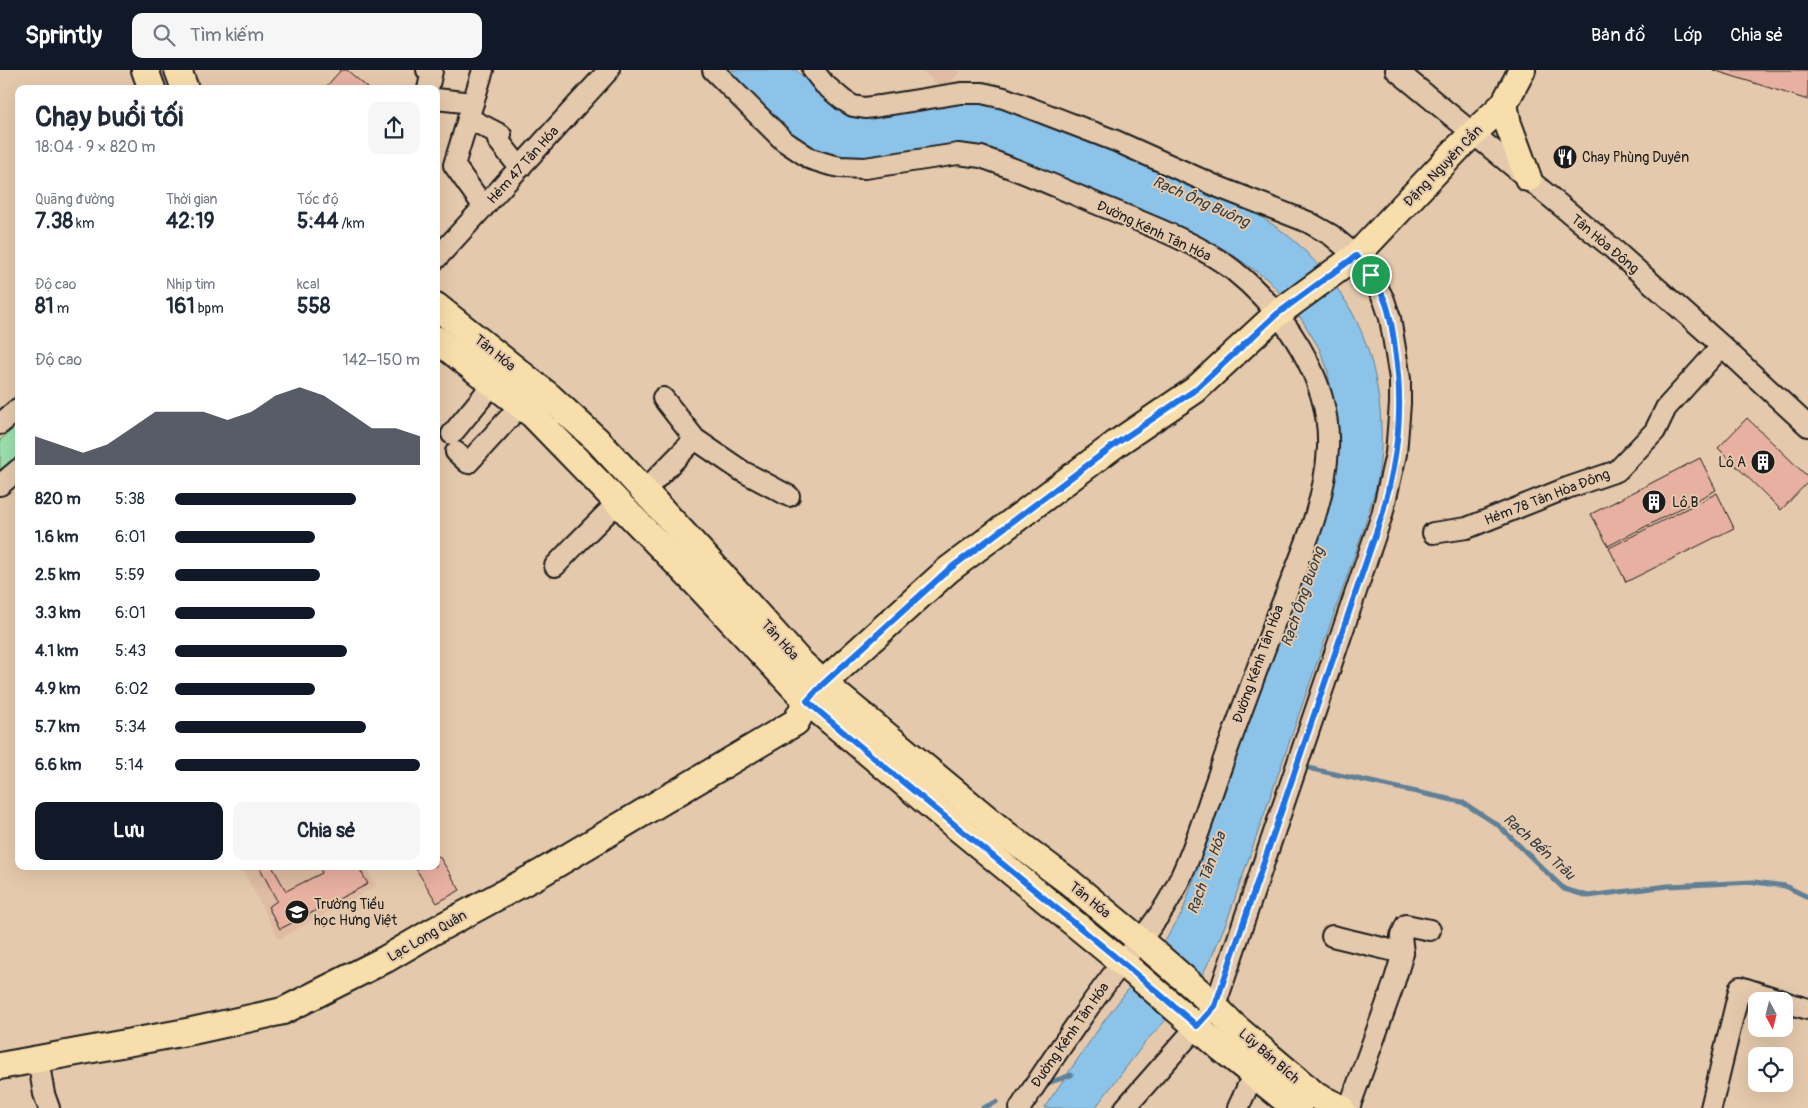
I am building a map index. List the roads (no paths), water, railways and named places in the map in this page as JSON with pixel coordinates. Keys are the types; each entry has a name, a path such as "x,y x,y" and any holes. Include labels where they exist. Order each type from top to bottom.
{"main road":[{"path":"145,70 151,85"},
{"path":"163,70 169,85"},
{"path":"178,70 184,85"},
{"name":"Đặng Nguyên Cẩn","path":"1277,314 1356,256 1504,104 1522,70"},
{"path":"1504,104 1508,124 1528,178"},
{"name":"Tân Hóa","path":"440,309 550,397 596,440 799,661 815,692 1068,881 1209,1001"},
{"path":"815,692 948,570 1117,443 1195,390 1277,314"},
{"name":"Tân Hóa","path":"440,350 493,384 533,415 618,502 950,821 1191,1022"},
{"name":"Lạc Long Quân","path":"0,1066 192,1031 283,1012 386,960 432,932 541,873 710,774 796,722 815,692"},
{"name":"Lũy Bán Bích","path":"1209,1001 1235,1027 1316,1096 1341,1108"},
{"name":"Lũy Bán Bích","path":"1191,1022 1253,1075 1298,1108"}],"street":[{"path":"427,70 432,71 429,85"},
{"path":"483,70 454,165 484,207"},
{"name":"Hẻm 47 Tân Hóa","path":"440,255 610,70"},
{"name":"Đường Kênh Tân Hóa","path":"713,70 784,141 812,159 840,167 865,168 958,154 987,159 1199,249 1232,270 1277,314 1303,350 1320,393 1328,446 1324,486 1314,523 1283,597 1240,712 1187,866 1144,944 1020,1108"},
{"path":"813,70 824,84 843,100 854,106 865,108 961,93 982,93 1004,98 1116,141 1216,186 1308,222 1331,235 1356,256 1371,275 1384,300 1390,318 1400,379 1400,404 1396,454 1382,515 1293,776 1209,1001 1125,1108"},
{"name":"Tân Hòa Đông","path":"1396,70 1610,247 1722,346 1808,426"},
{"path":"440,100 471,111 501,135 498,140 520,168"},
{"name":"Hẻm 78 Tân Hòa Đông","path":"1433,534 1467,528 1567,488 1617,471 1656,431 1666,408 1722,346"},
{"path":"493,384 453,438 468,463 520,406"},
{"path":"663,398 695,439 742,471 789,496"},
{"path":"0,424 15,411"},
{"path":"644,491 695,439"},
{"path":"0,484 15,472"},
{"path":"555,566 574,544 618,502"},
{"path":"1349,1108 1393,986 1402,953 1401,936 1406,925 1430,930"},
{"path":"1332,936 1402,953"},
{"path":"1711,1108 1740,987 1755,992"},
{"path":"1793,1004 1808,1009"},
{"path":"38,1059 49,1108"},
{"path":"1238,1108 1253,1075"}],"water":[{"path":"727,70 796,70 824,98 844,109 957,96 1007,105 1231,200 1276,227 1315,261 1347,303 1369,353 1375,375 1381,421 1380,466 1376,487 1363,531 1228,918 1202,975 1179,1006 1147,1040 1095,1108 1044,1108 1104,1021 1165,941 1182,913 1321,514 1336,418 1327,368 1319,348 1297,312 1268,280 1232,254 1212,243 984,148 870,159 842,158 829,155 805,145 794,137"}],"waterway":[{"name":"Rạch Bến Trâu","path":"1303,765 1312,769 1462,802 1498,825 1564,889 1588,896 1668,886 1754,882 1785,886 1808,897"},
{"path":"1051,1082 1071,1075"},
{"path":"983,1108 996,1102"}],"place":[{"name":"Chay Phùng Duyên","path":"1565,157"},
{"name":"Lô A","path":"1763,462"},
{"name":"Lô B","path":"1654,502"},
{"name":"Trường Tiểu học Hưng Việt","path":"297,912"}],"water label":[{"name":"Rạch Ông Buông","path":"1201,202"},
{"name":"Rạch Ông Buông","path":"1303,597"},
{"name":"Rạch Tân Hóa","path":"1207,873"}]}
